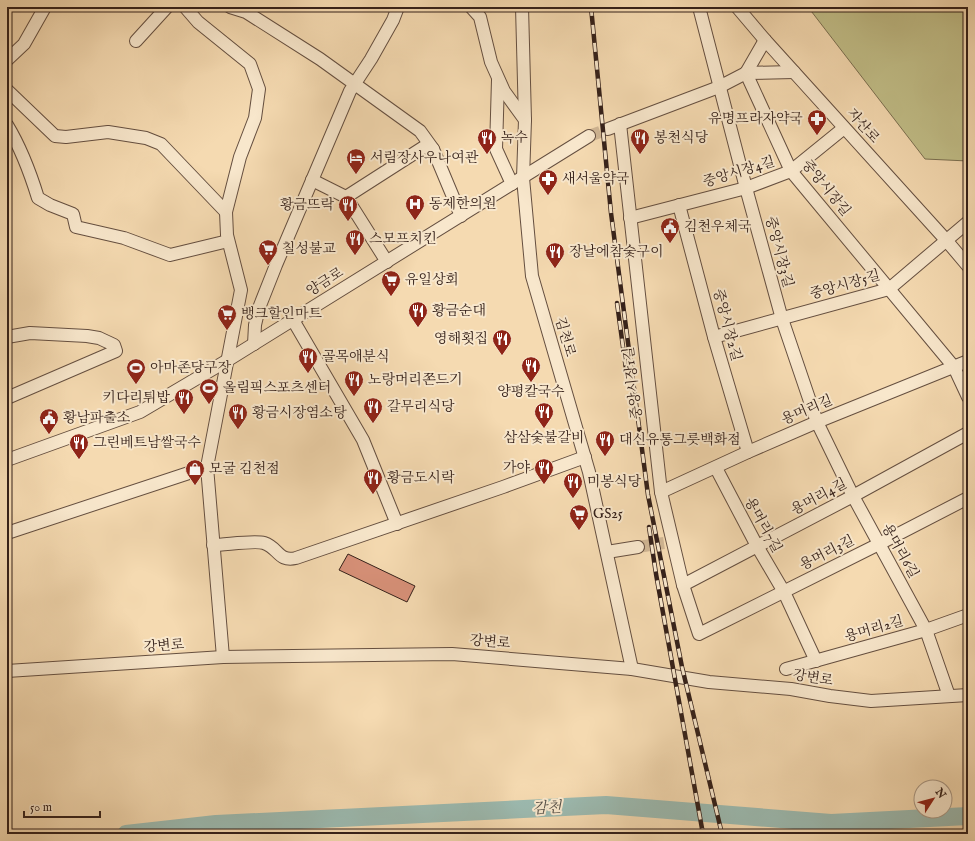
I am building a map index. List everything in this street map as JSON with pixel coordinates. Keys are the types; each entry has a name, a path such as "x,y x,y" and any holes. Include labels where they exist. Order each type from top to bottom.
{"street":[{"path":"7,60 24,44 45,7"},
{"path":"136,41 167,7"},
{"path":"185,7 198,22 250,64 259,89 255,118 240,157 226,212 228,241 241,290 207,467 223,657"},
{"path":"230,7 246,12 320,59 420,131 433,149 461,216"},
{"path":"254,344 255,325 259,308 350,91 371,59 393,20 398,7"},
{"path":"471,7 480,17 491,62 504,91 525,120"},
{"name":"김천로","path":"522,7 525,120 518,181 532,276 589,472 632,669"},
{"name":"중앙시장3길","path":"699,7 719,87 782,319 817,422"},
{"name":"자산로","path":"736,7 968,266"},
{"path":"746,73 764,40"},
{"path":"608,129 719,87 746,73 794,72"},
{"name":"중앙시장길","path":"746,73 791,171 954,367 968,397"},
{"path":"498,77 496,149 518,181 589,136"},
{"path":"7,90 55,136 66,137 108,132 146,138 161,144 226,212"},
{"name":"중앙시장1길","path":"620,124 661,492 668,542 699,634"},
{"path":"7,125 17,142 32,177 38,198 50,205 73,214 76,227 124,238 170,255 228,241"},
{"name":"중앙시장4길","path":"630,218 679,204 746,188 791,171 844,128"},
{"path":"346,197 424,147 433,149"},
{"path":"312,180 346,197 387,262"},
{"name":"양금로","path":"7,460 140,412 228,360 518,181"},
{"name":"중앙시장2길","path":"679,204 714,337 748,452"},
{"name":"중앙시장5길","path":"714,337 889,289 968,222"},
{"path":"293,320 363,440 396,524"},
{"path":"7,336 30,333 87,336 99,338 114,345 116,351 7,398"},
{"name":"용머리길","path":"661,492 817,422 968,362"},
{"name":"용머리6길","path":"817,422 853,496 926,630 949,696"},
{"name":"용머리4길","path":"683,585 853,496 968,433"},
{"path":"213,546 264,543 282,557 289,560 503,487 585,457"},
{"path":"7,533 207,467"},
{"name":"용머리7길","path":"716,468 757,546 784,592 816,661"},
{"name":"용머리3길","path":"699,634 968,498"},
{"path":"607,552 638,547"},
{"name":"용머리2길","path":"786,669 926,630 968,615"},
{"name":"강변로","path":"7,671 223,657 452,654 632,669 709,682 790,689 872,701 968,695"}],"shaded area":[{"path":"808,7 968,7 968,161 925,159"}],"building":[{"path":"348,554 415,586 407,602 339,570"}],"waterway":[{"name":"감천","path":"126,834 216,824 606,805 831,823 968,816"}],"tunnel":[{"path":"589,136 608,129"},
{"path":"638,547 664,543"}],"railway":[{"path":"591,7 611,213 648,495 682,667 722,834"},
{"path":"617,303 626,369"},
{"path":"649,527 656,574 703,834"}],"place":[{"name":"유명프라자약국","path":"817,136"},
{"name":"녹수","path":"487,155"},
{"name":"봉천식당","path":"640,155"},
{"name":"서림장사우나여관","path":"356,175"},
{"name":"새서울약국","path":"548,196"},
{"name":"동제한의원","path":"415,221"},
{"name":"황금뜨락","path":"348,222"},
{"name":"김천우체국","path":"670,244"},
{"name":"스모프치킨","path":"355,256"},
{"name":"칠성불교","path":"268,266"},
{"name":"장날에참숯구이","path":"555,269"},
{"name":"유일상회","path":"391,297"},
{"name":"황금순대","path":"418,328"},
{"name":"뱅크할인마트","path":"227,331"},
{"name":"영해횟집","path":"502,356"},
{"name":"골목애분식","path":"308,374"},
{"name":"양평칼국수","path":"531,383"},
{"name":"아마존당구장","path":"136,385"},
{"name":"노랑머리쫀드기","path":"354,397"},
{"name":"올림픽스포츠센터","path":"209,405"},
{"name":"키다리튀밥","path":"184,415"},
{"name":"갈무리식당","path":"373,424"},
{"name":"삼삼숯불갈비","path":"544,429"},
{"name":"황금시장염소탕","path":"238,430"},
{"name":"황남파출소","path":"49,435"},
{"name":"대신유통그릇백화점","path":"605,457"},
{"name":"그린베트남쌀국수","path":"79,460"},
{"name":"가야","path":"544,485"},
{"name":"모굴 김천점","path":"195,486"},
{"name":"황금도시락","path":"373,495"},
{"name":"미봉식당","path":"573,499"},
{"name":"GS25","path":"579,531"}]}
